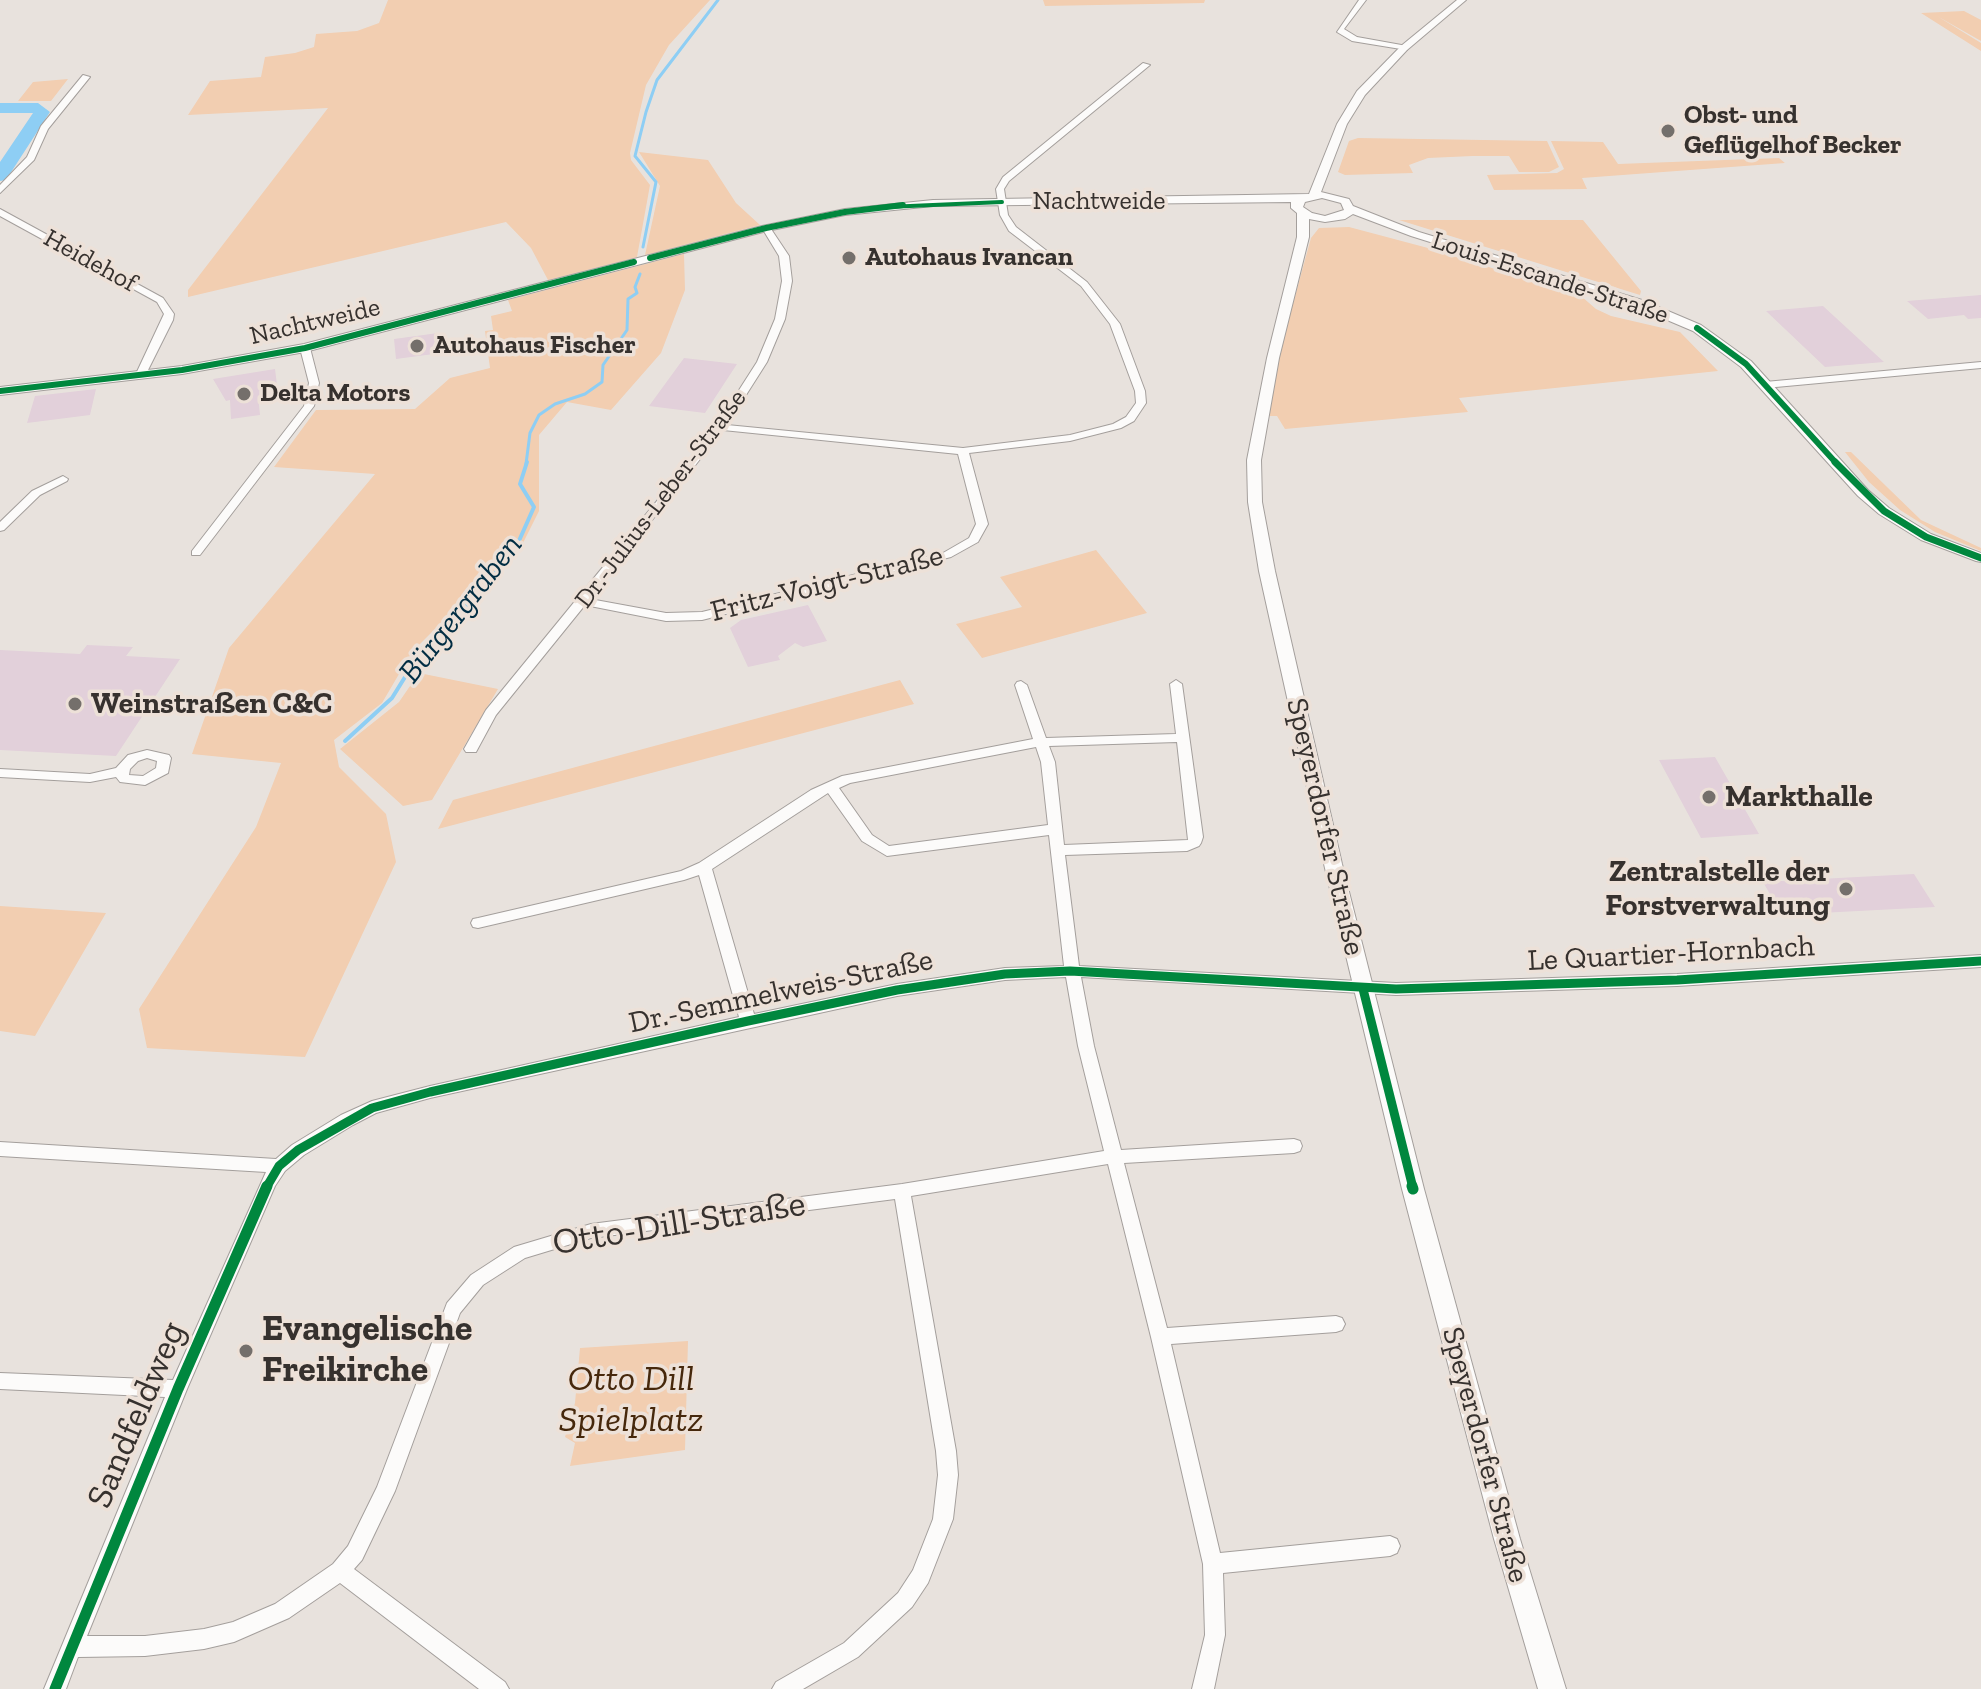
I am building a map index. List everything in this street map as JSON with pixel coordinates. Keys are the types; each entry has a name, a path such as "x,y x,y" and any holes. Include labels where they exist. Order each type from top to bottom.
{"street":[{"path":"1363,0 1340,30 1355,39 1404,48"},
{"path":"1300,207 1314,196 1353,103 1404,48 1462,0"},
{"path":"720,427 963,451 1016,447 1100,431 1130,419 1141,403 1132,368 1105,308 1084,284 1012,229 1004,215 1000,189 1006,179 1146,65"},
{"path":"0,190 31,158 44,128 86,77"},
{"path":"1314,196 1334,197 1325,173"},
{"name":"Louis-Escande-Straße","path":"1334,197 1347,202 1351,209 1415,234 1638,303 1682,320 1721,343 1765,385 1863,493 1884,511 1926,537 1981,558"},
{"name":"Nachtweide","path":"0,391 140,376 305,348 819,216 901,205 1002,202 1240,202 1300,207"},
{"name":"Louis-Escande-Straße","path":"1300,207 1333,218 1415,234"},
{"name":"Speyerdorfer Straße","path":"1300,207 1303,237 1257,437 1255,502 1267,571 1363,989 1413,1189 1507,1539 1552,1689"},
{"path":"1303,237 1318,222 1347,214 1351,209"},
{"name":"Heidehof","path":"0,212 160,300 169,314 168,320 140,376"},
{"name":"Dr.-Julius-Leber-Straße","path":"471,749 491,713 720,427 762,362 785,297 787,268 784,256 766,228"},
{"name":"Nachtweide","path":"196,553 309,406 314,383 305,348"},
{"path":"1765,385 1981,365"},
{"name":"Fritz-Voigt-Straße","path":"583,601 666,617 702,616 947,555 974,540 982,524 963,451"},
{"path":"0,528 36,493 63,479"},
{"path":"1058,850 1187,846 1194,843 1196,837 1176,684"},
{"path":"1021,685 1048,762 1070,971 1086,1046 1160,1337 1213,1564 1215,1635 1203,1689"},
{"path":"478,923 672,880 704,867 830,785 878,772 1041,742 1183,738"},
{"path":"0,773 90,778 121,771"},
{"path":"830,785 867,838 887,851 1056,829"},
{"path":"704,867 748,1021"},
{"name":"Le Quartier-Hornbach","path":"1363,989 1677,980 1981,961"},
{"name":"Dr.-Semmelweis-Straße","path":"279,1166 317,1136 394,1101 748,1021 939,983 1070,971 1363,989"},
{"name":"Otto-Dill-Straße","path":"71,1647 145,1646 234,1632 282,1611 340,1571 355,1553 374,1515 453,1309 477,1280 498,1265 540,1244 591,1231 902,1191 1115,1155 1294,1146"},
{"path":"0,1149 279,1166"},
{"name":"Sandfeldweg","path":"55,1689 257,1203 279,1166"},
{"path":"783,1689 851,1650 905,1600 925,1567 943,1519 948,1475 946,1451 902,1191"},
{"path":"1160,1337 1336,1324"},
{"path":"0,1381 178,1389"},
{"path":"1213,1564 1390,1546"},
{"path":"340,1571 494,1688"}],"green space":[{"path":"388,0 710,0 669,45 646,85 630,153 631,160 650,185 637,257 548,280 531,248 506,222 188,297 188,290 328,108 188,115 210,81 261,77 265,57 314,47 316,34 357,31 379,23"},
{"path":"1043,0 1205,0 1204,3 1045,6"},
{"path":"1964,11 1981,20 1981,41 1937,16 1981,43 1981,51 1921,13"},
{"path":"68,79 51,101 18,101 33,82"},
{"path":"1358,138 1547,141 1559,167 1549,172 1519,172 1509,156 1473,156 1428,158 1409,165 1413,173 1345,175 1338,172 1349,141"},
{"path":"1551,141 1603,142 1618,164 1779,158 1785,163 1582,178 1587,189 1494,190 1487,175 1557,173 1564,169"},
{"path":"639,152 708,160 736,203 760,225 645,255 660,186"},
{"path":"1399,220 1583,220 1641,291 1640,295"},
{"path":"1349,227 1581,296 1596,309 1611,316 1680,332 1718,371 1459,398 1468,412 1285,429 1277,416 1267,416 1280,351 1311,238 1319,228"},
{"path":"684,254 685,290 661,353 611,410 567,402 539,435 539,511 519,551 489,586 481,583 412,652 382,703 334,740 339,767 386,814 396,862 305,1057 147,1048 139,1009 256,827 281,763 192,754 229,648 375,474 274,467 316,410 415,409 450,378 490,368 485,331 493,330 491,316 512,311 508,300"},
{"path":"1845,452 1851,452 1921,520 1981,548 1981,551 1935,532 1900,510 1869,482"},
{"path":"1096,550 1147,613 982,658 956,624 1022,607 1000,577"},
{"path":"419,673 498,689 432,800 403,806 340,749 399,702"},
{"path":"900,680 914,704 438,829 453,800"},
{"path":"0,906 106,913 35,1036 0,1031"},
{"name":"Otto Dill Spielplatz","path":"688,1341 685,1450 570,1466 575,1443 565,1437 575,1403 580,1348"}],"building":[{"path":"1981,295 1981,318 1968,319 1964,315 1928,319 1907,301"},
{"path":"1823,306 1884,362 1825,367 1766,311"},
{"name":"Autohaus Fischer","path":"438,333 441,353 396,359 394,339"},
{"path":"684,358 737,364 705,413 649,406"},
{"name":"Delta Motors","path":"275,369 278,393 258,396 260,415 231,419 230,400 226,401 213,379"},
{"path":"96,389 90,415 27,423 35,396"},
{"path":"808,605 827,641 803,647 795,643 778,656 780,660 748,667 730,628 741,620"},
{"name":"Weinstraßen C&C","path":"87,645 133,647 126,656 180,659 116,756 0,750 0,650 80,654"},
{"name":"Markthalle","path":"1715,757 1759,834 1701,838 1659,760"},
{"name":"Zentralstelle der Forstverwaltung","path":"1914,874 1935,907 1782,915 1763,882"}],"waterway":[{"name":"Bürgergraben","path":"643,247 656,182 635,156 646,112 657,80 718,0"},
{"path":"0,108 38,108 42,112 0,176"},
{"name":"Bürgergraben","path":"526,464 530,433 539,415 555,404 585,394 602,382 603,365 627,330 628,299 637,293 635,287 640,274"},
{"name":"Bürgergraben","path":"345,741 392,698 423,648 483,589 518,543 534,507 520,484 527,462"}],"cycle path":[{"path":"650,258 766,228 845,212 912,204 1002,202"},
{"path":"0,391 182,370 305,348 634,262"},
{"path":"1697,328 1746,364 1863,493 1884,511 1926,537 1981,558"},
{"path":"55,1689 178,1389 268,1183 279,1166 298,1150 372,1108 430,1092 748,1021 897,990 1005,974 1070,971 1396,989 1677,980 1981,961"},
{"path":"1363,989 1413,1189"}],"place":[{"name":"Obst- und Geflügelhof Becker","path":"1668,131"},
{"name":"Autohaus Ivancan","path":"849,258"},
{"name":"Autohaus Fischer","path":"417,346"},
{"name":"Delta Motors","path":"244,394"},
{"name":"Weinstraßen C&C","path":"75,704"},
{"name":"Markthalle","path":"1709,797"},
{"name":"Zentralstelle der Forstverwaltung","path":"1846,889"},
{"name":"Evangelische Freikirche","path":"246,1351"}]}
